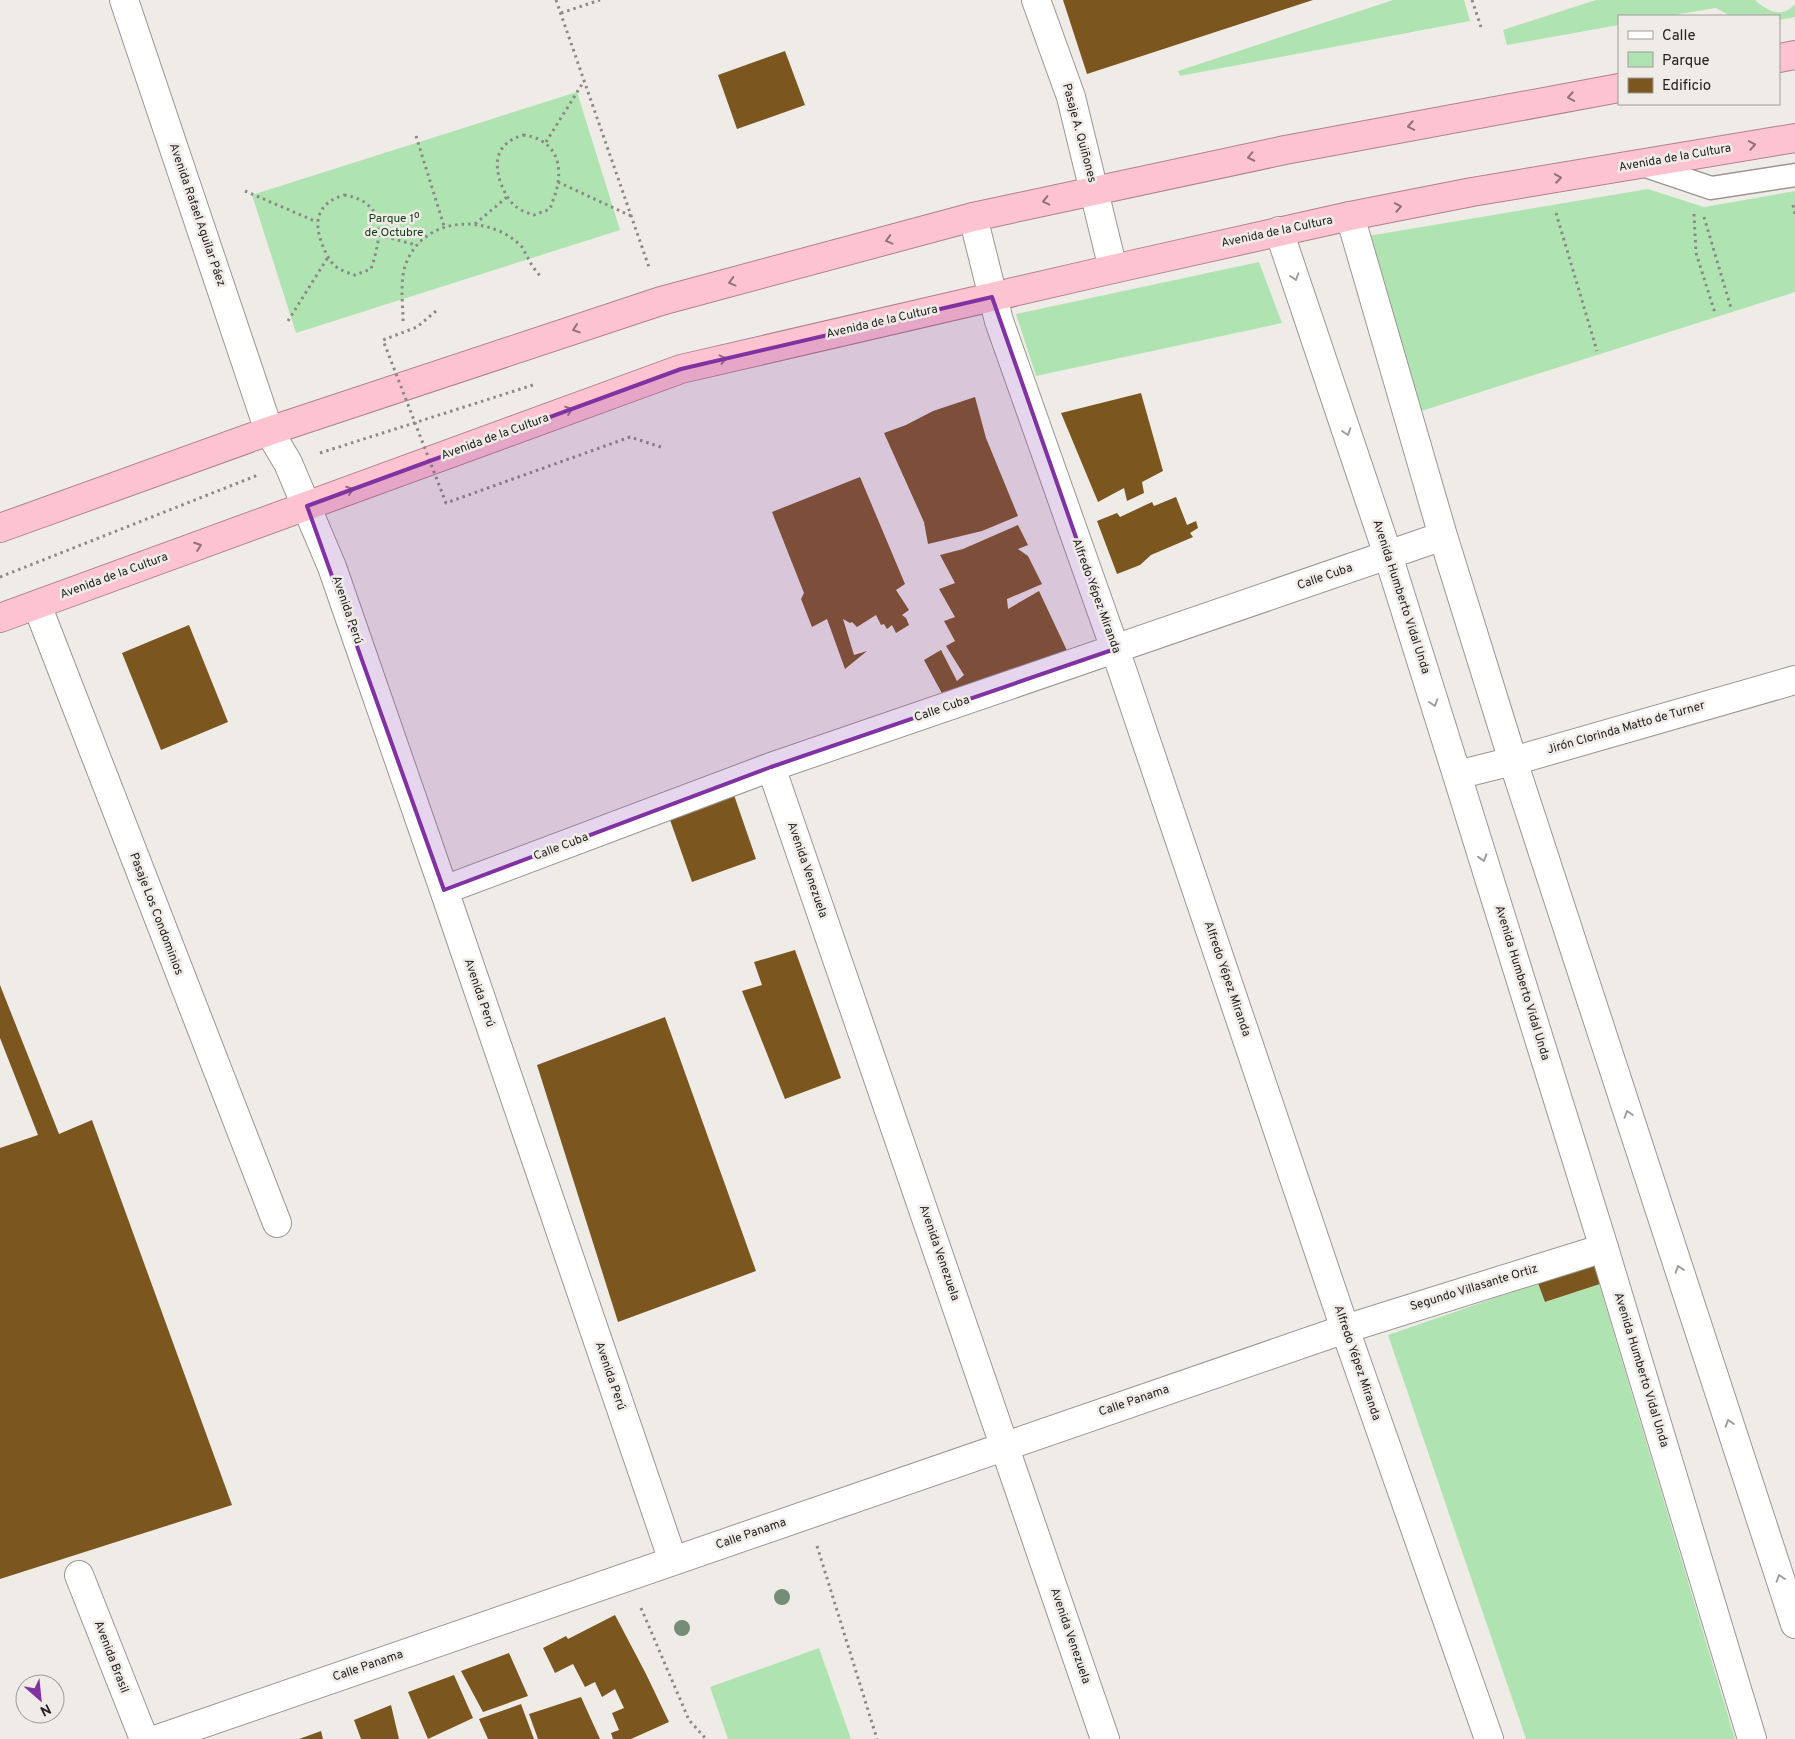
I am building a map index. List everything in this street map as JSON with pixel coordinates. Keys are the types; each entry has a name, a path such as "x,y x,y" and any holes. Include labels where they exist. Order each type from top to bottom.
{"highway":[{"path":"1780,58 1795,55"},
{"path":"0,528 269,431 661,301 973,217 1094,190 1285,150 1618,88"},
{"name":"Avenida de la Cultura","path":"0,618 681,369 1350,216 1472,192 1795,138"}],"street":[{"name":"Avenida Rafael Aguilar Páez","path":"124,0 269,431"},
{"name":"Pasaje A. Quiñones","path":"1036,0 1071,97 1113,269"},
{"path":"1350,216 1443,536 1513,761 1795,1624"},
{"name":"Alfredo Yépez Miranda","path":"973,217 999,322 1115,649 1345,1328 1490,1739"},
{"name":"Avenida Humberto Vidal Unda","path":"1279,231 1388,555 1604,1248 1752,1739"},
{"name":"Avenida Perú","path":"269,431 288,464 332,567 673,1561"},
{"name":"Calle Cuba","path":"444,890 771,768 1443,536"},
{"name":"Pasaje Los Condominios","path":"37,605 277,1223"},
{"name":"Jirón Clorinda Matto de Turner","path":"1457,775 1513,761 1795,680"},
{"name":"Avenida Venezuela","path":"771,768 1106,1739"},
{"name":"Segundo Villasante Ortiz","path":"1345,1328 1604,1248"},
{"name":"Calle Panama","path":"158,1739 1345,1328"},
{"name":"Avenida Brasil","path":"79,1575 144,1739"}],"lane":[{"path":"1640,164 1711,188 1795,175"}],"path":[{"path":"556,0 661,301"},
{"path":"561,13 600,0"},
{"path":"1472,0 1481,27"},
{"path":"546,142 584,81"},
{"path":"523,135 534,136 546,142 553,151 558,166 558,182 550,209 534,215 514,205 507,197 498,175 496,162 503,146 513,138 523,135"},
{"path":"416,136 444,226"},
{"path":"558,182 632,216"},
{"path":"245,191 317,222"},
{"path":"344,195 354,196 367,202 379,226 379,242 371,269 355,275 334,266 319,235 317,222 318,214 333,198 344,195"},
{"path":"475,224 507,197"},
{"path":"1555,209 1597,351"},
{"path":"1694,211 1696,253 1715,313"},
{"path":"1704,214 1731,308"},
{"path":"404,321 402,276 407,261 416,245 428,234 444,226 463,223 494,228 521,246 540,277"},
{"path":"379,235 416,245"},
{"path":"288,321 328,257"},
{"path":"436,310 417,326 382,340 446,503 630,437 661,447"},
{"path":"806,1514 877,1739"},
{"path":"627,1576 689,1720 706,1739"}],"highlighted area":[{"path":"992,297 1115,649 771,767 444,890 307,506 681,369"}],"green space":[{"path":"1393,0 1464,0 1470,21 1180,76 1178,71"},
{"path":"1596,0 1755,0 1775,12 1790,9 1795,4 1795,17 1780,20 1780,15 1728,15 1716,8 1673,15 1618,15 1618,25 1507,45 1503,30"},
{"name":"Parque 1º de Octubre","path":"577,92 620,230 296,333 252,195"},
{"path":"1648,189 1704,207 1795,191 1795,292 1418,412 1362,237"},
{"path":"1259,262 1282,323 1036,376 1016,314"},
{"path":"1538,1283 1546,1302 1599,1284 1735,1739 1526,1739 1388,1335"},
{"path":"819,1648 851,1739 728,1739 710,1687"}],"building":[{"path":"1063,0 1313,0 1087,74"},
{"path":"785,51 805,105 737,129 718,75"},
{"path":"1141,393 1163,471 1142,482 1144,493 1127,501 1124,488 1098,502 1061,413"},
{"path":"975,397 986,438 1018,516 982,531 928,544 924,522 884,433 906,425 933,411"},
{"path":"860,477 905,584 896,590 909,610 902,615 906,618 909,625 896,633 892,625 887,629 884,624 881,625 876,615 857,627 852,622 850,623 843,619 854,655 867,651 845,669 827,619 812,627 801,599 804,593 772,512"},
{"path":"1176,497 1187,525 1196,521 1198,528 1190,533 1193,537 1151,555 1140,565 1117,574 1097,521 1117,513 1120,517 1152,502 1154,506"},
{"path":"1018,525 1028,545 1018,549 1028,556 1042,584 1007,599 1008,609 1039,591 1070,657 945,699 924,660 941,650 957,681 964,675 946,646 955,641 944,621 955,617 939,589 955,583 940,555 963,549"},
{"path":"189,625 228,722 161,750 122,653"},
{"path":"734,795 756,859 692,882 669,817"},
{"path":"795,950 841,1078 785,1099 742,991 762,985 754,962"},
{"path":"0,985 59,1134 92,1120 232,1505 0,1579 0,1148 38,1135 0,1038"},
{"path":"665,1017 756,1271 618,1322 537,1065"},
{"path":"1603,1260 1609,1281 1545,1302 1538,1283"},
{"path":"615,1615 669,1722 631,1739 613,1739 611,1733 619,1730 612,1713 624,1708 615,1689 602,1697 595,1682 585,1687 573,1664 555,1673 543,1648 566,1636 568,1639"},
{"path":"509,1653 528,1696 483,1712 461,1671"},
{"path":"454,1675 473,1718 428,1739 408,1692"},
{"path":"581,1697 600,1739 538,1739 529,1714"},
{"path":"521,1704 534,1739 488,1739 479,1719"},
{"path":"391,1705 399,1739 361,1739 354,1720"},
{"path":"321,1731 323,1739 299,1739"}]}
